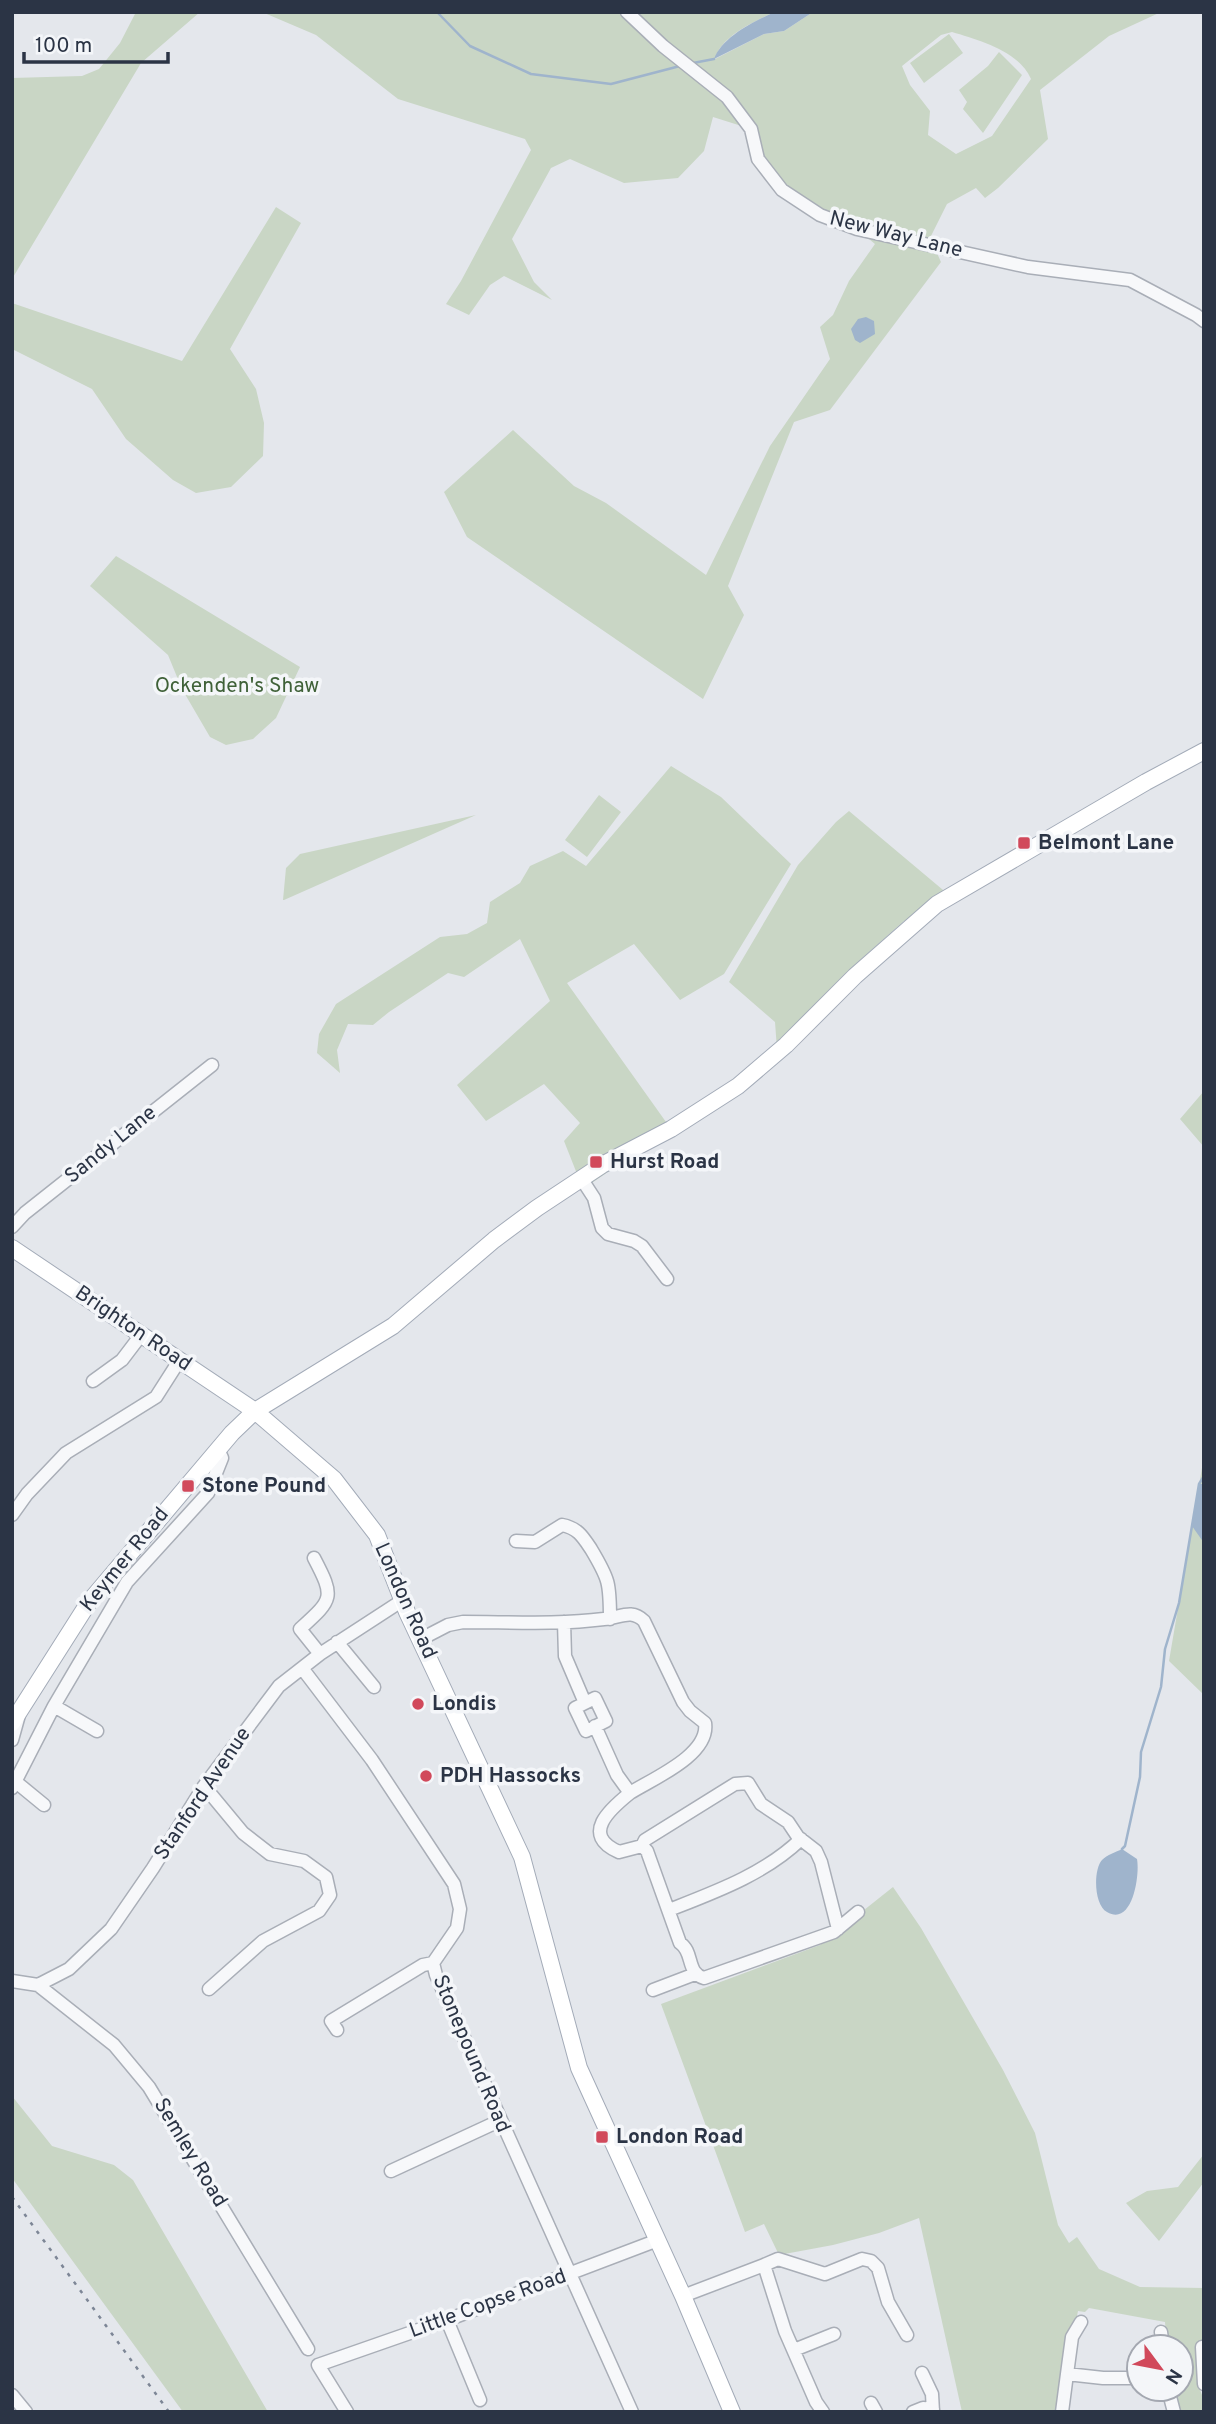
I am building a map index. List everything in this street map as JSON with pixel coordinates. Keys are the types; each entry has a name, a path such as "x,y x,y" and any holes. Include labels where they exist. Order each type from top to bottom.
{"main road":[{"path":"255,1411 393,1326 494,1240 581,1178 671,1129 738,1086 786,1045 910,926 949,895 1204,751"},
{"name":"Brighton Road","path":"12,1248 255,1411"},
{"path":"280,1431 278,1411 286,1392"},
{"name":"London Road","path":"255,1411 334,1479 377,1535 403,1600 522,1857 579,2068 683,2296 732,2412"},
{"name":"Keymer Road","path":"15,1716 89,1602 218,1449 255,1411"}],"street":[{"name":"New Way Lane","path":"627,12 681,61 727,97 751,129 758,159 782,190 820,215 858,229 1028,267 1130,280 1204,321"},
{"name":"Sandy Lane","path":"12,1227 25,1213 212,1065"},
{"path":"581,1178 594,1198 602,1228 608,1234 642,1246 667,1279"},
{"path":"93,1381 122,1360 141,1335"},
{"path":"12,1515 27,1494 66,1453 156,1397 179,1361"},
{"path":"44,1805 14,1785 54,1706 127,1582 208,1493 222,1458 218,1449"},
{"path":"516,1541 535,1542 562,1525 579,1532 607,1574 610,1619"},
{"path":"314,1558 329,1586 328,1598 324,1608 300,1629 320,1654"},
{"name":"Stanford Avenue","path":"38,1985 69,1969 111,1929 204,1786 279,1686 337,1642 403,1600"},
{"path":"421,1639 447,1625 463,1622 564,1622 610,1619 631,1613 644,1622 683,1702 690,1712 705,1723 706,1728 687,1758 677,1767 630,1793 608,1810 602,1820 601,1832 609,1848 619,1852 642,1846 645,1840 735,1784 748,1783 761,1804 789,1822 801,1839 816,1851 838,1929"},
{"path":"564,1622 565,1656 585,1703 596,1698 606,1721 596,1726 617,1775 630,1793"},
{"path":"337,1642 374,1687"},
{"name":"Stonepound Road","path":"302,1668 372,1760 454,1884 460,1909 457,1928 433,1963 436,1975 499,2121 632,2412"},
{"path":"54,1706 97,1731"},
{"path":"12,1740 15,1716"},
{"path":"204,1786 243,1833 270,1854 304,1861 326,1877 330,1895 319,1911 263,1941 209,1989"},
{"path":"669,1910 720,1890 771,1863 801,1839"},
{"path":"642,1846 654,1867 680,1943 686,1947 695,1974"},
{"path":"653,1990 695,1974 704,1978 834,1932 858,1912"},
{"path":"337,2030 331,2021 423,1965 433,1963"},
{"path":"12,1981 38,1985"},
{"name":"Semley Road","path":"38,1985 114,2045 149,2087 308,2349"},
{"path":"391,2171 499,2121"},
{"name":"Little Copse Road","path":"347,2412 318,2365 447,2320 658,2240"},
{"path":"683,2296 778,2259 825,2274 862,2259 871,2260 878,2268 888,2302 907,2335"},
{"path":"764,2265 785,2331 823,2412"},
{"path":"447,2320 480,2400"},
{"path":"1062,2412 1072,2337 1082,2322"},
{"path":"794,2350 834,2334"},
{"path":"1202,2347 1204,2384"},
{"path":"913,2412 923,2408 933,2410 932,2394 922,2373"},
{"path":"1067,2374 1125,2378"},
{"path":"12,2395 26,2412"}],"green space":[{"path":"136,12 200,12 141,63 12,279 12,78 82,76 99,69 120,43"},
{"path":"262,12 775,12 731,36 718,51 715,59 764,34 784,31 813,12 1161,12 1109,36 1040,90 1048,139 985,198 976,188 947,204 930,238 941,262 830,410 794,422 728,586 744,615 703,699 467,537 444,492 513,430 574,486 606,503 706,575 770,446 830,359 820,327 833,315 849,281 875,244 857,229 782,190 758,159 751,129 713,117 704,151 678,178 624,183 570,159 551,168 512,239 534,282 552,300 504,276 490,285 469,315 446,304 531,150 525,139 398,99 316,35","holes":["952,32 986,43 1008,54 1025,69 1031,79 992,136 956,154 928,135 930,111 910,85 902,66 941,35"]},
{"path":"949,34 963,53 924,83 910,63"},
{"path":"999,52 1022,75 983,133 963,109 967,102 959,90 988,66"},
{"path":"276,207 301,223 230,349 256,389 264,423 263,456 231,487 196,493 173,480 126,439 92,389 12,349 12,303 182,361"},
{"name":"Ockenden's Shaw","path":"116,556 300,667 276,718 253,739 226,745 210,737 182,689 168,655 90,586"},
{"path":"671,766 721,797 791,864 724,974 680,1000 634,944 567,983 671,1129 583,1189 564,1141 580,1123 544,1084 486,1121 457,1085 550,1001 520,939 464,977 448,973 373,1025 348,1024 337,1050 340,1073 317,1053 319,1034 336,1004 440,937 467,934 487,923 490,902 520,883 530,866 563,851 586,866"},
{"path":"599,795 621,812 587,857 565,840"},
{"path":"849,811 949,895 910,926 904,921 858,962 825,1003 777,1049 775,1022 729,982 798,865"},
{"path":"476,815 283,900 286,868 300,854"},
{"path":"1204,1091 1204,1147 1180,1119"},
{"path":"1204,1456 1204,1695 1169,1661"},
{"path":"893,1887 921,1928 1003,2070 1035,2133 1058,2225 1069,2243 1077,2237 1099,2269 1140,2287 1204,2288 1204,2342 1199,2344 1200,2390 1204,2400 1204,2412 1179,2412 1177,2403 1195,2403 1195,2333 1166,2333 1165,2322 1089,2308 1085,2312 1078,2311 1057,2412 962,2412 919,2218 879,2233 779,2255 764,2224 745,2232 661,2004 820,1945"},
{"path":"12,2096 52,2146 114,2165 133,2180 268,2412 183,2412 12,2178"},
{"path":"1204,2154 1204,2182 1159,2241 1126,2203 1147,2191 1178,2187"}],"water":[{"path":"775,12 813,12 784,31 764,34 714,59 731,37"},
{"path":"866,317 874,321 875,334 860,343 855,340 851,329 858,319"},
{"path":"1199,1484 1204,1484 1204,1543 1192,1526"},
{"path":"1122,1849 1137,1859 1138,1866 1136,1886 1129,1906 1116,1915 1107,1912 1099,1902 1096,1879 1102,1860"}],"waterway":[{"path":"437,12 470,46 531,74 611,84 680,66"},
{"path":"693,63 714,59"},
{"path":"1122,1849 1125,1846 1140,1777 1141,1752 1161,1687 1165,1649 1179,1603 1199,1484 1204,1476"}],"railway":[{"path":"12,2197 169,2412"}],"place":[{"name":"Belmont Lane","path":"1024,843"},
{"name":"Hurst Road","path":"596,1162"},
{"name":"Stone Pound","path":"188,1486"},
{"name":"Londis","path":"418,1704"},
{"name":"PDH Hassocks","path":"426,1776"},
{"name":"London Road","path":"602,2137"}]}
